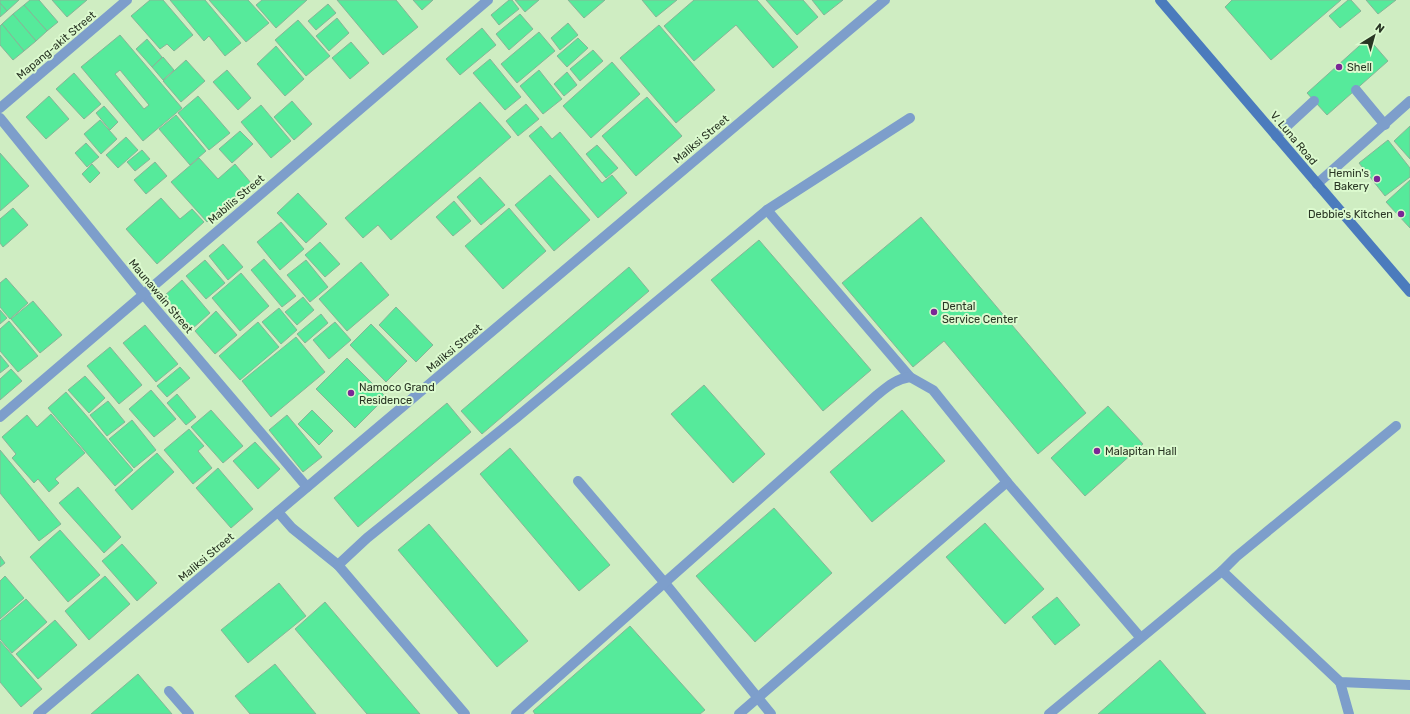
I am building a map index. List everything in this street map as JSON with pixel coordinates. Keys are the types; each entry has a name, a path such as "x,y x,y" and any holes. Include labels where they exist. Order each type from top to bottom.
{"main road":[{"name":"V. Luna Road","path":"1160,0 1410,292"}],"street":[{"name":"Mapang-akit Street","path":"0,108 127,0"},
{"name":"Mabilis Street","path":"0,417 488,0"},
{"name":"Maliksi Street","path":"38,714 885,0"},
{"path":"1356,90 1385,125"},
{"path":"1276,136 1314,101"},
{"path":"1317,184 1385,125 1410,101"},
{"name":"Maunawain Street","path":"0,118 143,294 307,487"},
{"path":"338,565 367,538 516,418 767,210 910,118"},
{"path":"767,210 910,377 933,390 1007,482 1140,637"},
{"path":"516,714 664,582 891,384 901,378 910,377"},
{"path":"1049,714 1140,637 1222,571 1236,557 1396,426"},
{"path":"578,481 664,582 771,714"},
{"path":"739,714 1007,482"},
{"path":"278,512 292,528 338,565 465,714"},
{"path":"1222,571 1340,682 1349,714"},
{"path":"1340,682 1410,684"},
{"path":"169,691 189,714"}],"building":[{"path":"0,0 19,0 7,11 0,3"},
{"path":"30,0 39,0 58,22 47,31 24,5"},
{"path":"52,0 87,0 67,17"},
{"path":"150,0 163,0 193,35 174,51 167,44 160,49 131,16"},
{"path":"170,0 205,0 241,43 225,56 209,36 204,41"},
{"path":"209,0 248,0 269,23 246,42"},
{"path":"262,0 307,0 276,28 256,5"},
{"path":"337,0 396,0 418,27 383,55"},
{"path":"413,0 433,0 422,10"},
{"path":"509,0 512,0 519,9 499,25 491,15"},
{"path":"515,0 539,0 525,12"},
{"path":"568,0 605,0 584,18"},
{"path":"642,0 677,0 656,17"},
{"path":"694,0 757,0 798,47 773,68 736,25 694,61 664,26"},
{"path":"766,0 803,0 818,17 797,35"},
{"path":"812,0 843,0 824,15"},
{"path":"1232,0 1341,0 1271,60 1225,7"},
{"path":"1348,0 1351,0 1361,11 1340,28 1329,16"},
{"path":"1366,0 1396,0 1378,14"},
{"path":"0,3 7,11 0,17"},
{"path":"328,4 336,13 316,30 308,21"},
{"path":"24,5 47,31 36,41 13,14"},
{"path":"13,14 36,41 24,51 2,24"},
{"path":"520,14 533,29 509,50 496,34"},
{"path":"337,18 349,33 329,51 316,36"},
{"path":"298,20 330,56 306,76 275,40"},
{"path":"568,23 578,35 560,50 551,38"},
{"path":"2,24 24,51 13,60 0,45 0,26"},
{"path":"659,25 715,90 676,123 620,58"},
{"path":"482,28 496,45 460,75 446,59"},
{"path":"539,32 555,51 517,83 501,64"},
{"path":"120,35 182,108 143,141 81,67","holes":["120,70 149,105 144,109 115,74"]},
{"path":"578,38 588,48 567,67 557,56"},
{"path":"1368,38 1388,61 1327,115 1307,93"},
{"path":"147,39 162,57 152,67 136,49"},
{"path":"351,42 369,63 350,79 332,58"},
{"path":"276,46 304,79 285,96 257,64"},
{"path":"593,50 603,61 580,81 570,69"},
{"path":"163,57 174,70 163,80 152,67"},
{"path":"490,59 521,97 505,110 473,73"},
{"path":"186,60 205,81 181,102 163,81"},
{"path":"612,62 640,94 591,138 563,106"},
{"path":"227,70 251,98 238,110 213,82"},
{"path":"539,70 562,99 543,114 520,86"},
{"path":"567,72 577,85 564,96 554,84"},
{"path":"74,73 101,104 84,119 56,89"},
{"path":"49,96 69,119 46,139 26,117"},
{"path":"198,96 230,133 209,150 178,113"},
{"path":"647,97 682,136 636,176 602,136"},
{"path":"292,101 312,124 294,140 274,117"},
{"path":"480,102 511,137 391,240 378,225 363,238 345,218"},
{"path":"526,104 539,119 518,136 506,121"},
{"path":"261,105 291,141 271,158 241,122"},
{"path":"104,106 118,122 110,130 96,113"},
{"path":"176,115 206,151 190,165 159,129"},
{"path":"100,120 117,139 101,154 84,134"},
{"path":"541,126 552,139 560,132 602,183 612,175 627,193 598,218 529,136"},
{"path":"1410,126 1410,159 1394,141"},
{"path":"240,131 253,144 232,163 219,149"},
{"path":"126,137 138,150 118,168 106,155"},
{"path":"1388,140 1410,168 1410,177 1385,196 1359,163"},
{"path":"86,143 99,157 87,167 75,153"},
{"path":"597,145 618,168 606,178 586,154"},
{"path":"142,150 150,159 135,171 127,162"},
{"path":"0,153 29,186 0,211"},
{"path":"199,158 218,179 235,164 251,183 207,222 171,182"},
{"path":"155,162 167,176 146,194 134,180"},
{"path":"92,164 100,173 90,183 82,174"},
{"path":"550,175 590,220 554,251 515,205"},
{"path":"480,177 505,205 481,225 457,197"},
{"path":"1410,180 1410,228 1386,202"},
{"path":"298,193 327,224 306,243 277,213"},
{"path":"161,198 180,219 192,209 204,222 157,264 126,229"},
{"path":"454,201 471,221 453,236 436,217"},
{"path":"13,208 28,225 3,247 0,243 0,219"},
{"path":"509,208 546,251 503,289 465,246"},
{"name":"Dental Service Center","path":"921,217 1086,413 1038,454 944,341 913,367 842,283"},
{"path":"281,222 304,249 280,270 257,242"},
{"path":"759,240 871,370 823,411 711,280"},
{"path":"320,242 340,264 325,277 305,255"},
{"path":"223,244 243,267 228,280 209,256"},
{"path":"264,259 296,296 282,307 251,270"},
{"path":"205,260 225,283 206,299 186,276"},
{"path":"306,260 328,287 310,302 287,275"},
{"path":"361,262 389,295 347,331 319,299"},
{"path":"629,267 649,291 482,434 461,411"},
{"path":"241,273 269,306 240,331 212,298"},
{"path":"6,278 28,303 10,319 0,307 0,283"},
{"path":"182,280 210,313 192,329 164,296"},
{"path":"303,297 314,310 297,325 285,312"},
{"path":"33,301 62,335 40,353 11,319"},
{"path":"396,307 433,345 416,362 379,325"},
{"path":"279,308 297,330 281,344 262,322"},
{"path":"0,310 7,318 0,324"},
{"path":"216,311 237,335 215,354 195,331"},
{"path":"321,314 328,323 305,343 297,334"},
{"path":"9,321 38,356 18,372 0,351 0,329"},
{"path":"258,322 279,347 240,380 219,356"},
{"path":"335,322 351,340 329,359 313,340"},
{"path":"371,324 407,361 386,382 350,345"},
{"path":"145,325 178,364 156,382 123,343"},
{"path":"296,337 325,372 271,417 242,381"},
{"path":"110,347 142,385 119,404 87,366"},
{"path":"0,355 9,366 0,373"},
{"name":"Namoco Grand Residence","path":"347,358 386,397 355,428 316,389"},
{"path":"180,367 190,378 167,397 157,386"},
{"path":"11,369 22,381 0,400 0,379"},
{"path":"85,376 105,398 89,413 68,390"},
{"path":"704,385 765,454 733,483 671,414"},
{"path":"151,390 176,419 154,437 129,409"},
{"path":"66,392 133,470 115,486 48,408"},
{"path":"177,394 196,417 186,425 167,403"},
{"path":"108,401 125,422 107,436 90,415"},
{"path":"447,403 471,432 358,527 334,498"},
{"name":"Malapitan Hall","path":"1108,406 1143,444 1085,496 1051,458"},
{"path":"211,410 243,446 223,463 191,427"},
{"path":"312,410 333,431 319,445 298,424"},
{"path":"902,410 945,461 872,522 830,472"},
{"path":"51,414 85,453 55,479 59,483 49,492 38,479 34,483 12,458 16,454 2,437 27,415 37,427"},
{"path":"287,415 322,457 303,472 269,430"},
{"path":"132,420 156,450 134,468 109,439"},
{"path":"189,429 204,446 198,451 212,468 193,484 164,450"},
{"path":"255,442 280,469 258,489 233,461"},
{"path":"510,448 610,565 579,591 480,474"},
{"path":"0,450 61,524 39,541 0,493"},
{"path":"157,453 174,472 132,510 115,490"},
{"path":"218,468 253,509 231,528 196,488"},
{"path":"78,487 121,537 104,553 59,503"},
{"path":"774,508 832,573 755,642 696,576"},
{"path":"985,523 1044,589 1005,624 946,557"},
{"path":"429,524 528,641 497,667 398,550"},
{"path":"60,530 100,575 68,602 30,557"},
{"path":"122,544 157,583 137,601 102,561"},
{"path":"0,556 5,563 0,567"},
{"path":"5,576 24,598 0,619 0,581"},
{"path":"105,576 130,604 89,640 65,611"},
{"path":"279,583 306,616 248,663 221,630"},
{"path":"1057,597 1080,625 1055,645 1032,617"},
{"path":"26,599 47,622 12,653 0,639 0,621"},
{"path":"325,602 420,714 367,714 295,629"},
{"path":"55,620 77,645 38,679 16,654"},
{"path":"630,626 705,710 700,714 535,714 533,711"},
{"path":"0,641 42,689 21,707 0,682"},
{"path":"1160,660 1206,714 1098,714"},
{"path":"275,664 316,714 250,714 235,696"},
{"path":"138,674 172,714 91,714"}],"place":[{"name":"Shell","path":"1339,67"},
{"name":"Hemin's Bakery","path":"1377,179"},
{"name":"Debbie's Kitchen","path":"1401,214"},
{"name":"Dental Service Center","path":"934,312"},
{"name":"Namoco Grand Residence","path":"351,393"},
{"name":"Malapitan Hall","path":"1097,451"}]}
